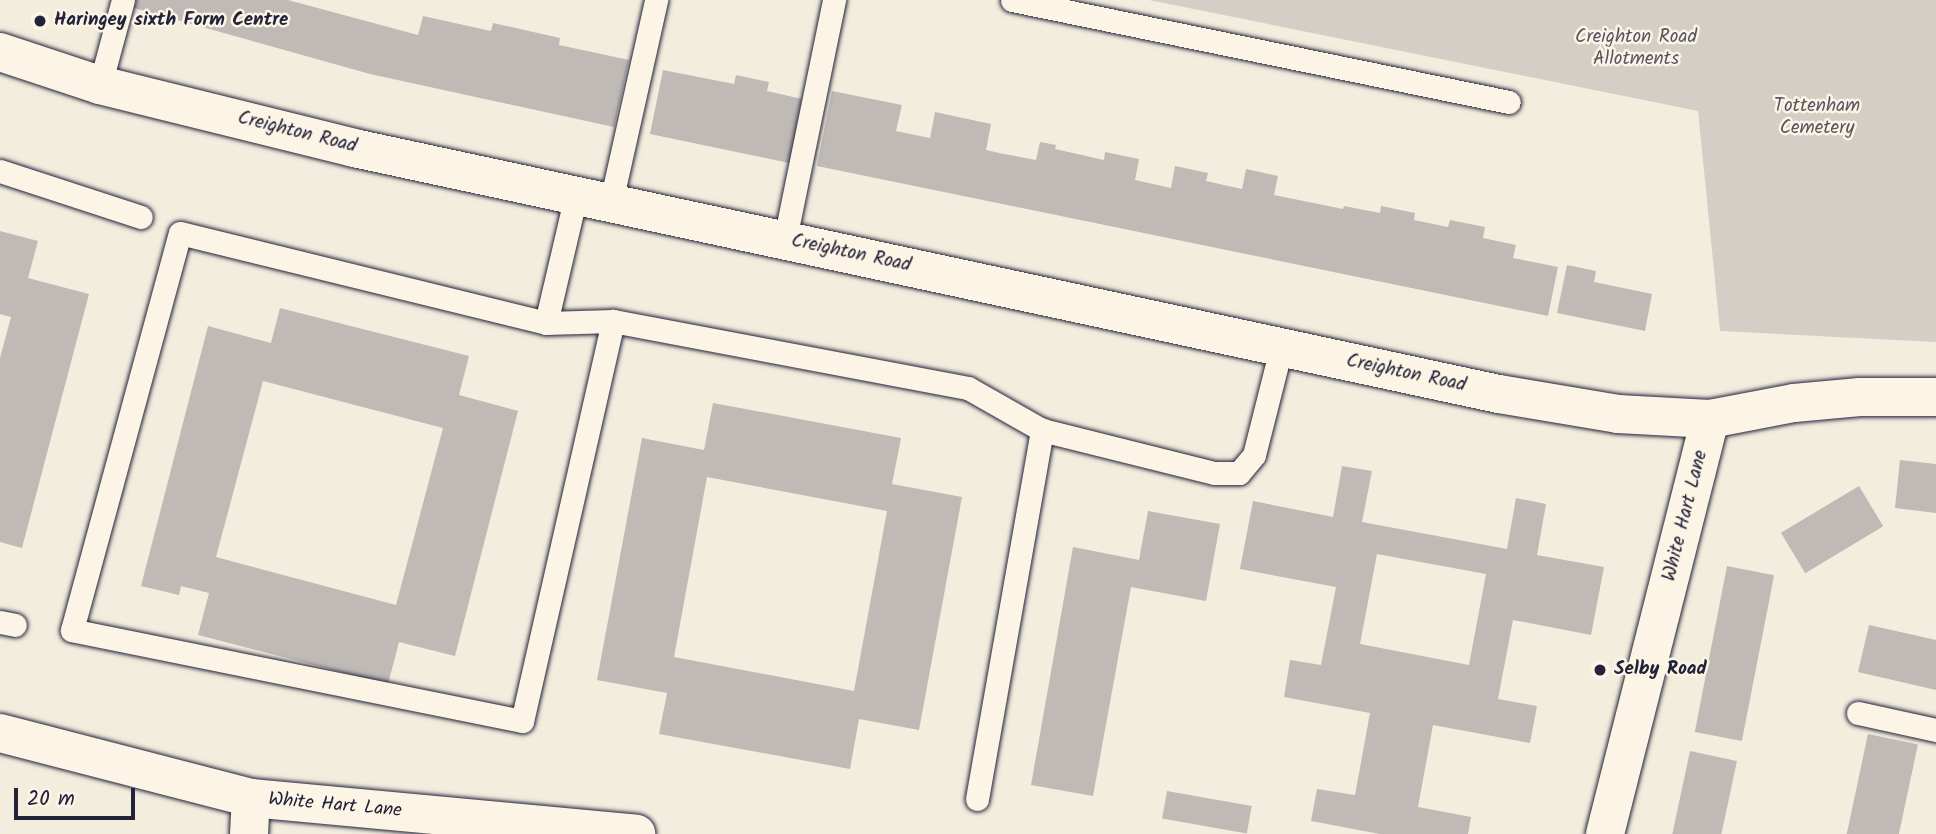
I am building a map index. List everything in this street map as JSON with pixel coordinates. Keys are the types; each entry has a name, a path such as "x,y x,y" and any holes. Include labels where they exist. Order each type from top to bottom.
{"street":[{"name":"Creighton Road","path":"0,52 100,85 354,148 1281,348 1499,394 1605,412 1710,419"},
{"path":"1710,419 1794,403 1860,397 1936,397"},
{"name":"White Hart Lane","path":"1605,834 1710,419"},
{"name":"White Hart Lane","path":"0,733 250,816 628,834"}],"lane":[{"path":"100,85 123,0"},
{"path":"546,323 594,198 656,0"},
{"path":"785,239 834,0"},
{"path":"1012,0 1509,102"},
{"path":"0,171 141,217"},
{"path":"613,321 522,721 72,630 180,233 546,323 613,321 968,388 1042,430 1215,473 1239,473 1254,455 1281,348"},
{"path":"977,799 1042,430"},
{"path":"1858,713 1936,730"}],"green space":[{"name":"Tottenham Cemetery","path":"1149,0 1936,0 1936,342 1720,331 1698,111"}],"building":[{"path":"136,0 288,0 418,35 423,16 491,31 493,23 560,38 559,45 629,60 614,127 370,74 134,8"},
{"path":"663,70 734,84 736,75 769,82 767,91 802,99 789,163 650,134"},
{"path":"832,91 902,105 896,131 930,138 935,112 991,124 986,150 999,153 1036,160 1040,142 1056,145 1055,149 1104,160 1105,152 1139,159 1135,180 1171,188 1175,166 1208,173 1206,181 1242,189 1246,169 1278,176 1274,195 1343,209 1344,206 1380,213 1381,206 1415,213 1414,220 1448,227 1450,220 1485,227 1483,238 1516,245 1513,258 1558,267 1548,316 817,166"},
{"path":"0,231 38,241 28,278 89,294 22,548 0,542 0,358 11,317 0,314"},
{"path":"1567,265 1596,271 1594,282 1652,294 1645,331 1557,313"},
{"path":"280,308 469,356 459,395 518,411 455,656 399,642 388,684 198,635 209,593 181,586 179,595 141,586 208,326 271,343","holes":["263,381 443,428 396,605 216,557"]},
{"path":"713,403 901,438 892,484 962,497 919,730 859,719 850,769 659,734 667,693 597,680 642,438 704,450","holes":["707,477 887,511 854,691 674,657"]},
{"path":"1900,460 1936,464 1936,513 1895,508"},
{"path":"1342,466 1372,471 1362,522 1507,549 1516,498 1546,504 1537,555 1604,567 1591,635 1513,620 1498,699 1537,706 1530,743 1433,725 1418,807 1471,817 1468,834 1380,834 1311,821 1317,789 1355,795 1370,713 1284,697 1290,660 1321,665 1336,587 1240,569 1253,501 1333,517","holes":["1377,554 1486,574 1469,665 1360,644"]},
{"path":"1859,486 1883,526 1805,573 1781,533"},
{"path":"1148,511 1220,524 1206,601 1131,587 1093,796 1031,785 1073,547 1139,560"},
{"path":"1727,566 1774,575 1742,741 1695,732"},
{"path":"1869,625 1936,640 1936,690 1858,672"},
{"path":"1868,734 1918,745 1899,834 1847,834"},
{"path":"1690,751 1737,761 1721,834 1672,834"},
{"path":"1167,791 1252,806 1247,834 1162,819"}],"place":[{"name":"Haringey sixth Form Centre","path":"40,21"},
{"name":"Selby Road","path":"1600,670"}],"park label":[{"name":"Creighton Road Allotments","path":"1636,49"}]}
